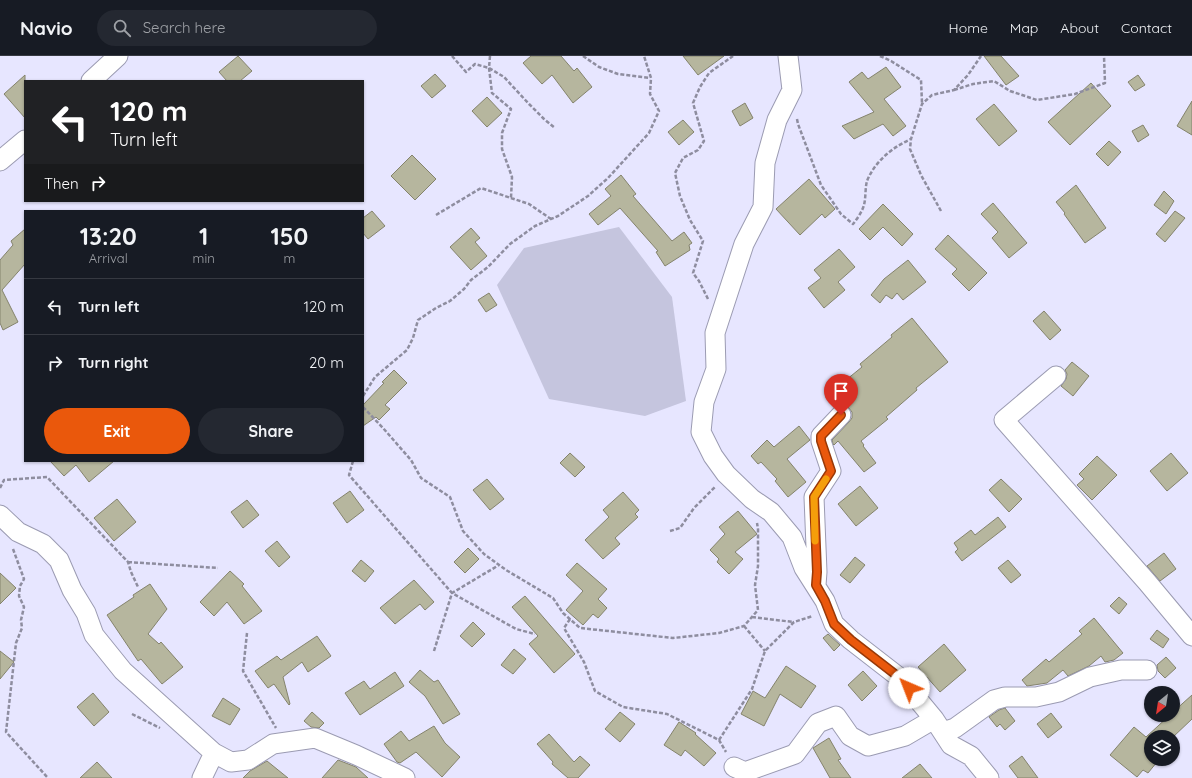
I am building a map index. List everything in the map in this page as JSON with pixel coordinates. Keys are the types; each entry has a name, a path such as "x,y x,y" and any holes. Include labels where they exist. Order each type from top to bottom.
{"street":[{"path":"92,80 118,56"},
{"path":"788,56 792,90 777,120 765,163 762,207 744,244 718,321 715,333 716,369 704,402 701,432 713,456 726,474 752,499 771,512 792,537 804,568 825,601 834,624 851,640 900,678 939,725 951,745 971,756 989,778"},
{"path":"0,161 24,141"},
{"path":"1056,376 1004,420 1147,582 1192,636"},
{"path":"816,585 817,572 814,497 831,471 821,441 821,436 841,415"},
{"path":"4,519 18,532 43,544 59,560 72,590 86,613 94,635 123,672 214,753 231,762 248,760 273,744 315,738 405,778"},
{"path":"734,767 745,772 795,754 818,723 836,716 850,736 868,746 939,725 955,728 994,700 1005,697 1036,697 1059,692 1090,677 1122,670 1147,670"},
{"path":"202,778 214,753"}],"path":[{"path":"452,56 466,72 475,64 489,68 504,77 534,109 556,128"},
{"path":"490,56 489,68 492,93 511,109 502,134 502,150 512,177 511,198"},
{"path":"584,56 599,67 618,74 651,78"},
{"path":"364,394 375,377 407,350 413,338 418,320 450,301 464,289 471,280 488,267 510,244 535,226 558,216 588,196 608,178 649,134 659,111 650,94 651,78 644,56"},
{"path":"718,321 699,281 693,273 703,241 690,220 680,196 675,173 683,158 698,150 704,141 692,104 700,87 709,73 733,56"},
{"path":"880,56 891,61 921,80 922,104 911,139 910,149 921,176 941,211"},
{"path":"954,90 968,75 981,56"},
{"path":"922,104 932,95 973,84 994,81 1010,91 1037,100 1075,94 1105,83 1104,56"},
{"path":"796,118 821,185 841,214 854,224 864,207 867,181 877,164 886,155 911,139"},
{"path":"436,215 481,188 528,204 551,219"},
{"path":"364,408 411,460 421,478 450,497 463,531 484,554 499,565 553,598 563,613 580,628 673,638 720,632 744,626 758,610 755,585 758,566 758,529 752,499"},
{"path":"353,462 349,475 452,593 516,629 535,634"},
{"path":"670,531 680,528 694,508 713,490 726,474"},
{"path":"0,488 4,480 47,476 128,562 138,587"},
{"path":"4,519 9,539 24,579 20,586 20,596 24,607 21,620 22,628 16,643 6,732 48,778"},
{"path":"128,562 218,568"},
{"path":"434,652 452,593 499,565"},
{"path":"752,617 794,622 829,611"},
{"path":"570,619 564,628 584,662 595,691 623,707 667,714 719,740 734,767"},
{"path":"719,740 752,689 765,651 794,622"},
{"path":"744,626 765,651"},
{"path":"247,633 243,671 284,742"}],"shaded area":[{"path":"619,227 672,297 686,401 645,416 549,399 497,285 524,248"}],"building":[{"path":"238,56 252,71 241,80 226,80 219,72"},
{"path":"531,56 561,56 574,71 577,68 592,87 573,103 552,75 542,84 523,63"},
{"path":"683,56 724,56 698,75"},
{"path":"984,56 1001,56 1019,76 1006,85"},
{"path":"886,67 901,87 884,99 906,126 893,136 883,124 854,139 842,126 874,112 849,82 862,72 868,79"},
{"path":"435,74 446,86 432,98 421,86"},
{"path":"25,75 24,117 4,94"},
{"path":"1138,75 1145,85 1135,91 1128,82"},
{"path":"1091,83 1111,106 1070,145 1048,122"},
{"path":"487,97 502,113 487,127 472,111"},
{"path":"1192,101 1192,135 1177,126"},
{"path":"745,103 753,118 740,126 732,111"},
{"path":"994,104 1017,131 999,146 976,119"},
{"path":"683,120 694,132 679,145 668,132"},
{"path":"1143,125 1149,135 1138,142 1132,131"},
{"path":"1109,141 1121,152 1108,166 1096,154"},
{"path":"412,155 436,179 415,200 391,176"},
{"path":"621,175 636,194 633,196 672,241 684,232 692,243 689,245 690,250 665,266 656,252 658,251 620,208 598,225 589,214 611,196 605,189"},
{"path":"809,179 835,209 825,218 822,214 800,235 776,209"},
{"path":"1076,185 1106,228 1085,243 1056,202"},
{"path":"1164,191 1174,201 1166,214 1154,205"},
{"path":"993,203 1027,243 1009,258 992,238 998,232 981,214"},
{"path":"883,204 913,234 902,246 883,227 870,240 859,229"},
{"path":"372,211 385,226 368,239 364,234 364,217"},
{"path":"1175,211 1185,218 1165,242 1156,234"},
{"path":"471,228 480,238 475,242 487,256 471,270 450,247"},
{"path":"24,230 24,265 2,290 18,322 3,330 0,323 0,260 13,245 11,241"},
{"path":"948,235 987,273 969,291 952,274 957,269 935,249"},
{"path":"839,249 855,267 838,282 845,290 824,308 808,288 821,278 814,270"},
{"path":"908,260 926,282 903,300 897,293 892,299 886,295 880,303 871,295 884,279"},
{"path":"489,293 497,305 486,312 478,300"},
{"path":"1044,311 1061,330 1050,340 1033,321"},
{"path":"912,318 948,362 916,388 917,390 886,417 888,419 861,441 876,463 864,472 838,441 834,445 833,444 832,440 852,418 852,412 844,404 840,404 830,393 862,367 860,364"},
{"path":"1072,362 1089,376 1073,396 1061,386 1066,379 1067,374 1065,370"},
{"path":"394,370 407,383 385,405 390,409 379,420 376,417 364,425 364,404 384,383 382,382"},
{"path":"799,426 810,440 787,459 806,482 788,497 775,481 777,479 761,462 758,464 751,456 767,440 774,447"},
{"path":"570,453 585,467 575,477 560,463"},
{"path":"1171,453 1188,473 1167,491 1150,471"},
{"path":"1097,456 1117,475 1092,500 1077,485 1084,479 1079,474"},
{"path":"51,462 113,462 89,482 76,465 64,476"},
{"path":"487,479 504,499 490,510 473,490"},
{"path":"1001,479 1022,499 1009,512 989,490"},
{"path":"860,486 878,508 856,526 838,504"},
{"path":"350,491 364,510 347,523 333,503"},
{"path":"623,492 639,510 635,514 638,517 615,538 620,544 603,559 585,540 609,517 603,510"},
{"path":"117,499 136,522 114,541 94,518"},
{"path":"247,500 259,515 243,528 231,512"},
{"path":"738,511 757,534 735,552 743,559 729,574 717,562 719,559 710,550 725,534 719,527"},
{"path":"998,517 1006,527 962,561 955,552 958,549 954,543 971,530 975,535"},
{"path":"277,541 290,557 279,567 265,551"},
{"path":"468,548 479,559 465,573 454,562"},
{"path":"1164,553 1176,569 1160,581 1147,566"},
{"path":"855,557 865,565 850,583 840,575"},
{"path":"361,560 374,571 365,582 352,571"},
{"path":"1008,560 1021,575 1011,583 998,568"},
{"path":"577,563 607,589 598,599 607,608 598,618 593,614 583,625 566,610 583,591 566,575"},
{"path":"230,571 244,584 242,586 262,611 244,624 227,602 214,616 200,602"},
{"path":"0,573 16,588 0,604"},
{"path":"414,580 434,602 425,610 420,604 395,624 380,608"},
{"path":"150,584 167,609 148,634 159,644 161,642 183,667 162,684 141,659 138,661 107,615"},
{"path":"525,596 575,654 554,673 529,644 538,636 512,607"},
{"path":"1119,597 1127,604 1119,614 1110,606"},
{"path":"1094,618 1123,653 1114,660 1105,662 1101,656 1089,666 1068,676 1063,670 1047,683 1027,686 1022,680 1046,659 1049,662 1082,634 1079,631"},
{"path":"473,622 485,634 472,647 460,636"},
{"path":"1157,630 1169,639 1163,648 1150,639"},
{"path":"828,634 840,645 834,651 823,638"},
{"path":"317,636 331,656 308,672 302,662 283,677 289,705 274,684 268,688 255,671 277,656 281,660"},
{"path":"944,644 966,670 940,692 918,667"},
{"path":"514,649 526,659 513,674 501,665"},
{"path":"0,651 14,662 0,679"},
{"path":"1166,657 1176,668 1165,678 1158,671 1157,665"},
{"path":"786,666 816,686 801,708 780,694 764,726 741,714 753,691 765,698"},
{"path":"420,670 434,682 438,680 460,714 443,724 425,696 409,682"},
{"path":"863,671 877,686 862,701 848,685"},
{"path":"395,672 404,686 360,715 345,693 364,681 370,689"},
{"path":"93,693 109,712 94,726 77,707"},
{"path":"1192,695 1192,719 1180,730 1154,730 1162,722 1180,722 1180,706"},
{"path":"223,698 240,709 230,725 212,716"},
{"path":"1005,708 1015,721 1005,730 1000,724 997,727 989,717"},
{"path":"312,712 324,723 319,728 311,727 304,721"},
{"path":"620,712 635,724 620,742 605,729"},
{"path":"1051,713 1062,727 1048,738 1037,724"},
{"path":"679,722 696,733 695,734 716,753 704,766 685,750 681,756 664,745"},
{"path":"434,726 445,743 460,757 442,777 416,752 400,763 397,762 384,744 401,731 409,741"},
{"path":"1134,727 1144,735 1144,766 1154,766 1148,773 1143,770 1137,777 1110,755"},
{"path":"549,734 574,762 580,756 590,765 578,778 568,778 552,764 553,762 537,744"},
{"path":"829,738 841,759 838,760 851,778 830,778 813,748"},
{"path":"1022,756 1038,778 1018,778 1009,766"},
{"path":"338,760 356,767 368,778 322,778"},
{"path":"267,761 288,778 243,778 250,771"},
{"path":"97,762 112,778 80,778"},
{"path":"920,764 932,778 902,778"}],"slow traffic":[{"path":"815,541 814,497 826,479"}],"route":[{"path":"841,415 821,436 821,441 831,471 814,497 817,572 816,585 825,601 834,624 851,640 900,678 909,688"}]}
